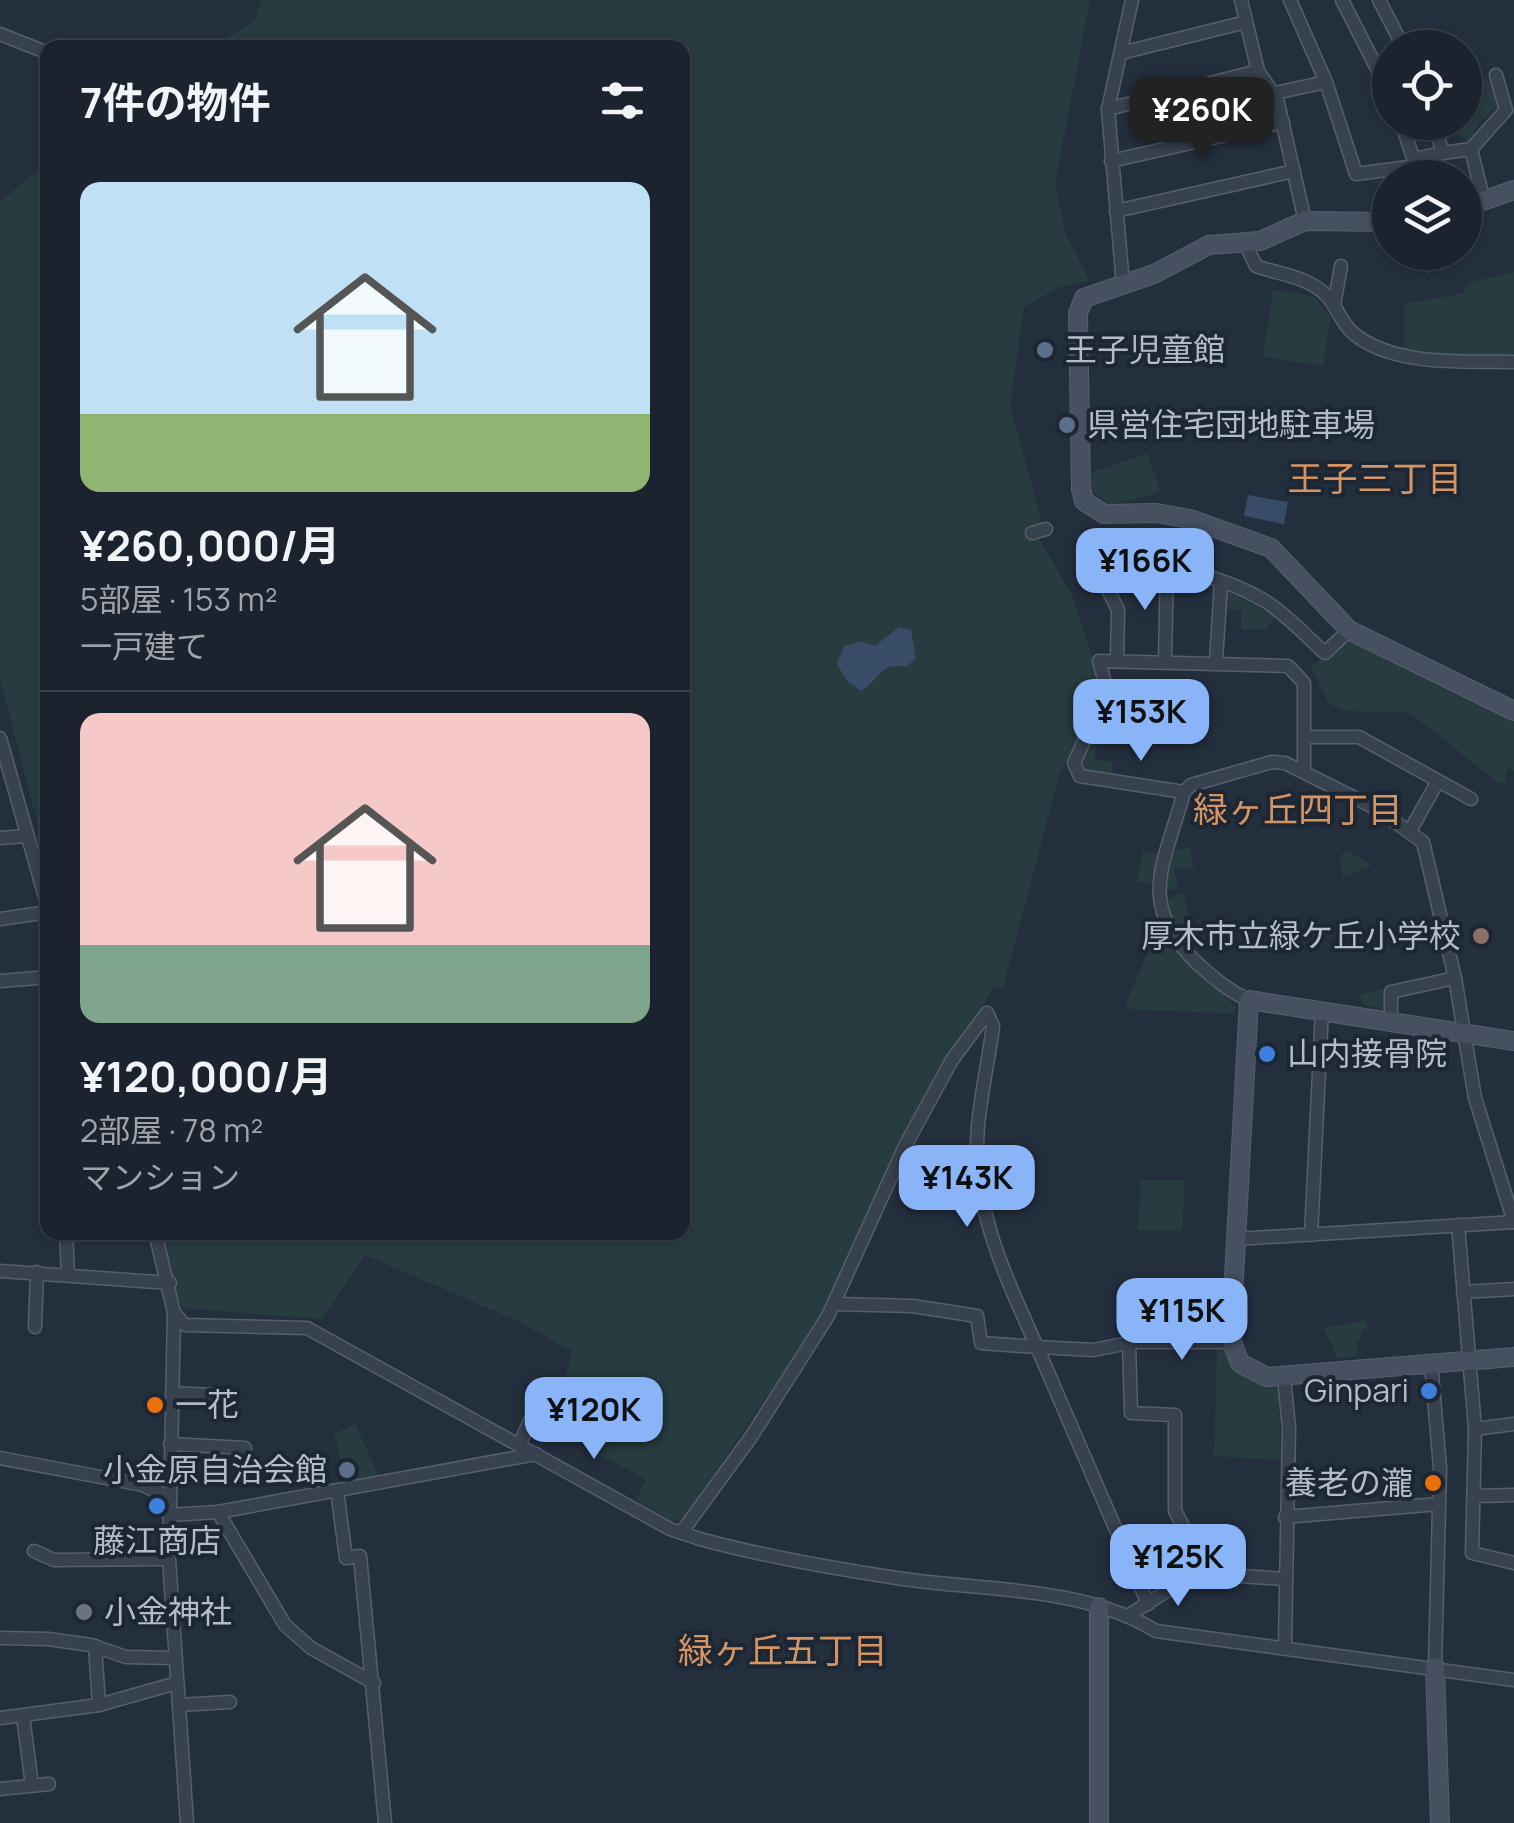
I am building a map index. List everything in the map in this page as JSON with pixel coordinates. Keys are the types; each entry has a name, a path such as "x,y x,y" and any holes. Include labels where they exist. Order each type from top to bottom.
{"street":[{"path":"1123,284 1108,110 1132,0"},
{"path":"1241,0 1258,71 1275,94 1305,221"},
{"path":"1290,0 1326,82 1356,174 1372,172"},
{"path":"1342,0 1372,59"},
{"path":"1379,0 1395,30"},
{"path":"1121,53 1246,22"},
{"path":"0,34 40,50"},
{"path":"1108,110 1258,71"},
{"path":"1431,160 1443,153 1472,148 1506,110 1496,75"},
{"path":"1275,94 1326,82"},
{"path":"1111,161 1283,122"},
{"path":"1439,140 1443,153"},
{"path":"1472,148 1484,202 1514,190"},
{"path":"1116,210 1294,171"},
{"path":"1372,222 1305,221 1245,243 1210,245 1084,298 1078,312 1084,501 1104,514 1156,513 1190,519 1271,548 1349,630 1514,711"},
{"path":"1245,243 1256,266 1314,285 1353,333 1412,356 1514,362"},
{"path":"1334,305 1343,274"},
{"path":"1117,659 1118,610 1101,574 1105,568 1116,566 1167,568 1222,583 1265,602 1326,652 1349,630"},
{"path":"1165,660 1167,568"},
{"path":"1216,661 1222,583"},
{"path":"1184,792 1080,776 1075,771 1074,763 1104,698 1106,686 1098,661 1216,661 1288,666 1297,671 1304,684 1304,769"},
{"path":"1304,738 1359,736 1470,799"},
{"path":"0,738 6,787 40,883"},
{"path":"1237,1240 1514,1222 1475,1098 1462,1034 1455,978 1423,842 1304,769 1272,762 1204,779 1184,792 1158,886 1161,919 1180,947 1227,991 1249,1000 1322,1010 1462,1034 1514,1042"},
{"path":"1410,831 1438,781"},
{"path":"0,838 26,836"},
{"path":"0,919 40,912"},
{"path":"0,981 40,978"},
{"path":"1391,1022 1390,992 1455,978"},
{"path":"1249,1000 1232,1342 1246,1369 1284,1378 1514,1357"},
{"path":"1311,1235 1322,1010"},
{"path":"680,1533 751,1437 835,1304 904,1146 952,1060 987,1014 993,1026 978,1125 980,1193 995,1252 1148,1604"},
{"path":"1458,1225 1475,1429 1474,1556 1514,1563"},
{"path":"66,1240 68,1275"},
{"path":"157,1240 174,1313 169,1558 187,1823"},
{"path":"0,1271 170,1282"},
{"path":"32,1321 37,1272"},
{"path":"1463,1292 1514,1288"},
{"path":"835,1304 913,1306 977,1316 981,1344 1093,1350 1129,1343 1232,1342"},
{"path":"174,1313 185,1324 307,1328 680,1533 740,1550 1099,1607 1129,1615 1156,1631 1514,1680"},
{"path":"1129,1343 1131,1413 1175,1415 1175,1511 1204,1567 1210,1574 1284,1578"},
{"path":"1431,1362 1440,1468 1435,1667 1440,1823"},
{"path":"1284,1378 1289,1428 1285,1646"},
{"path":"172,1393 213,1395"},
{"path":"519,1446 538,1401"},
{"path":"1475,1429 1514,1424"},
{"path":"170,1444 230,1442 245,1448"},
{"path":"169,1515 218,1512 536,1454"},
{"path":"0,1458 143,1485 168,1497"},
{"path":"337,1490 346,1558 360,1556 386,1823"},
{"path":"1476,1496 1514,1495"},
{"path":"1286,1517 1438,1504"},
{"path":"218,1512 285,1625 311,1648 374,1683"},
{"path":"34,1553 54,1560 169,1558"},
{"path":"1129,1615 1204,1567"},
{"path":"1099,1607 1099,1823"},
{"path":"0,1638 95,1646 126,1657 174,1658"},
{"path":"95,1646 100,1704"},
{"path":"0,1718 100,1704 177,1683"},
{"path":"179,1705 225,1700"},
{"path":"22,1716 32,1785"},
{"path":"0,1788 49,1784"}],"green space":[{"path":"262,0 1090,0 1055,184 1066,234 1090,281 1060,287 1024,307 1010,407 1041,518 1038,537 1072,595 1103,690 1097,685 1099,693 1059,776 1003,988 994,987 903,1142 831,1303 684,1517 673,1521 636,1500 646,1479 597,1454 598,1415 565,1380 572,1351 515,1320 365,1255 322,1319 182,1308 161,1240 690,1240 690,40 222,40 254,22"},
{"path":"1252,77 1263,88 1247,104 1261,122 1185,138 1174,95"},
{"path":"1494,79 1501,104 1482,120 1482,80"},
{"path":"40,168 40,833 0,678 0,202"},
{"path":"1514,272 1514,359 1404,351 1404,304 1464,293 1467,283"},
{"path":"1273,290 1313,296 1331,317 1323,366 1263,357"},
{"path":"1147,453 1158,493 1109,505 1087,486 1086,475"},
{"path":"1224,593 1275,616 1266,630 1241,629 1242,610 1221,609"},
{"path":"1348,635 1432,672 1514,720 1514,770 1508,769 1505,783 1498,783 1411,713 1345,711 1329,704 1311,667"},
{"path":"1093,736 1097,737 1095,760 1113,762 1112,776 1083,768 1083,755"},
{"path":"1189,846 1194,868 1174,869 1178,888 1168,890 1164,883 1172,852"},
{"path":"1345,850 1371,866 1343,877 1340,858"},
{"path":"1143,851 1159,854 1152,884 1137,881"},
{"path":"1183,892 1192,928 1180,930 1173,926 1166,901"},
{"path":"1160,925 1236,1008 1234,1014 1130,1009 1126,1003"},
{"path":"1386,989 1386,1010 1362,1004 1360,994"},
{"path":"1141,1180 1185,1180 1182,1231 1138,1230"},
{"path":"1366,1320 1367,1329 1361,1329 1361,1339 1356,1341 1358,1356 1338,1359 1324,1328"},
{"path":"1217,1348 1226,1350 1249,1379 1279,1388 1281,1460 1214,1456"},
{"path":"355,1424 379,1476 357,1481 352,1457 341,1459 334,1434"}],"water":[{"path":"1248,495 1288,502 1284,524 1244,516"},
{"path":"899,627 911,630 916,659 905,667 885,669 861,691 847,681 837,664 844,646 861,641 875,646"}],"place":[{"name":"王子児童館","path":"1045,350"},
{"name":"県営住宅団地駐車場","path":"1067,425"},
{"name":"厚木市立緑ケ丘小学校","path":"1481,936"},
{"name":"山内接骨院","path":"1267,1054"},
{"name":"Ginpari","path":"1429,1391"},
{"name":"一花","path":"155,1405"},
{"name":"小金原自治会館","path":"347,1470"},
{"name":"養老の瀧","path":"1433,1483"},
{"name":"藤江商店","path":"157,1506"},
{"name":"小金神社","path":"84,1612"}],"district":[{"name":"王子三丁目","path":"1375,479"},
{"name":"緑ヶ丘四丁目","path":"1298,810"},
{"name":"緑ヶ丘五丁目","path":"783,1651"}]}
